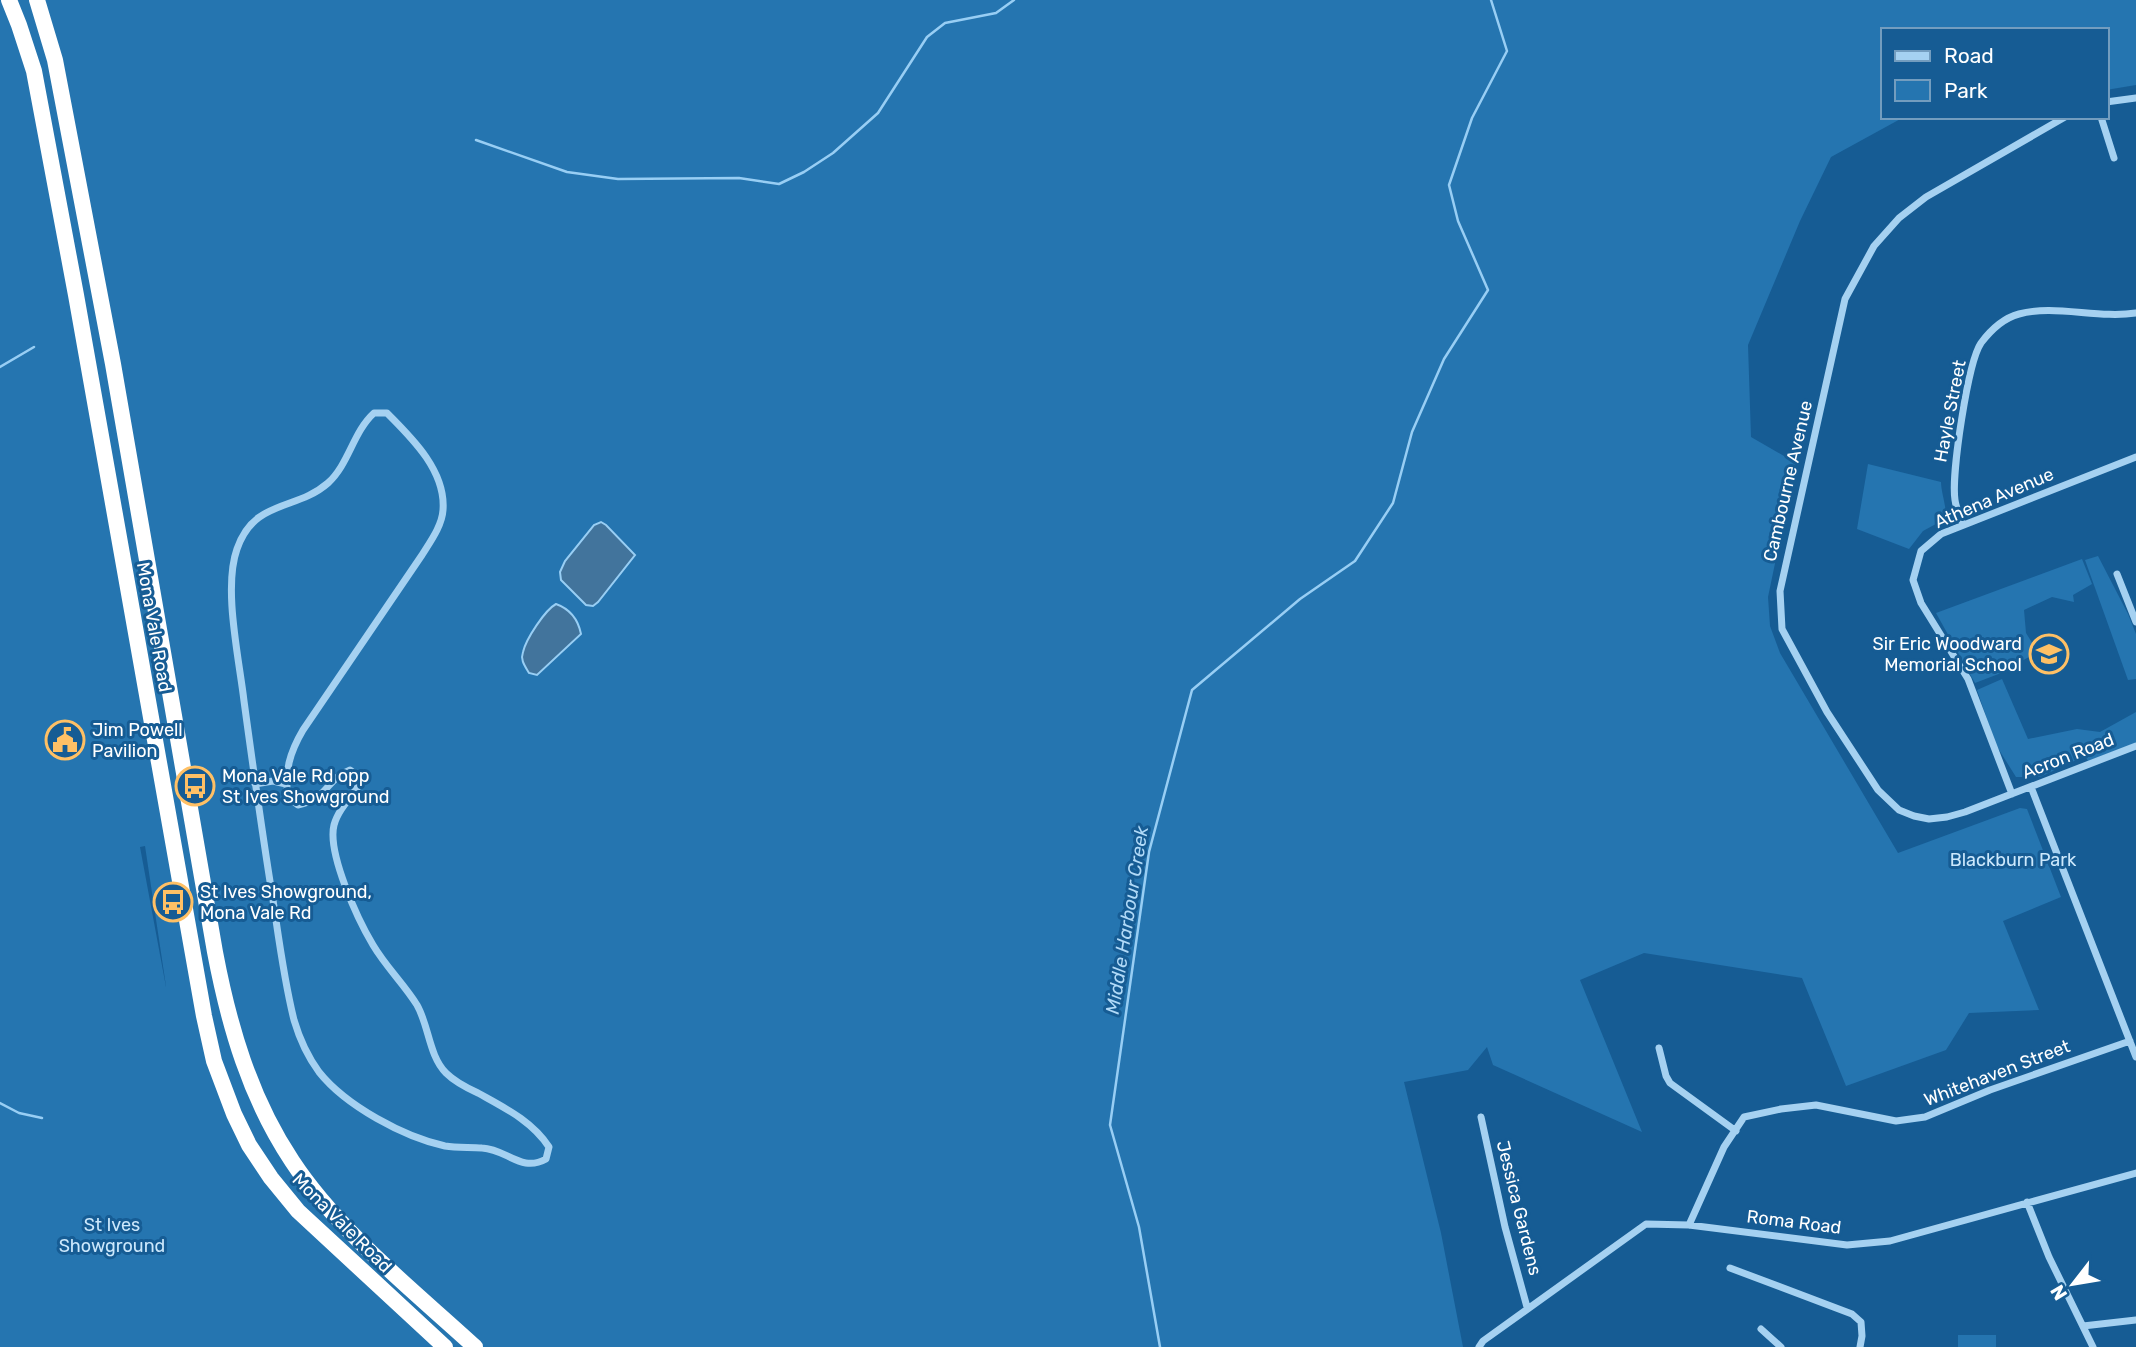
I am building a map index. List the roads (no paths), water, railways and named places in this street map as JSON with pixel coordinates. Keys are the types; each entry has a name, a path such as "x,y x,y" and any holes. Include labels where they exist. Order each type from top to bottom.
{"highway":[{"name":"Mona Vale Road","path":"9,0 34,71 204,1016 221,1082 249,1144 271,1178 298,1211 444,1347"},
{"name":"Mona Vale Road","path":"37,0 55,60 113,364 225,1006 239,1051 252,1086 292,1162 333,1213 475,1347"}],"street":[{"path":"2108,102 2136,98"},
{"name":"Cambourne Avenue","path":"2012,794 1947,817 1929,819 1899,810 1878,790 1827,712 1788,641 1782,629 1780,591 1845,299 1858,271 1874,246 1899,218 1926,197 2062,119"},
{"path":"2102,119 2114,158"},
{"name":"Hayle Street","path":"1963,525 1955,502 1953,475 1969,382 1980,345 1997,326 2018,314 2046,310 2085,314 2136,313"},
{"path":"374,412 387,413 427,460 441,485 443,511 422,555 292,749 286,784 288,797 298,806 313,803 343,772 350,769 358,776 360,784 334,824 332,841 362,925 373,946 419,1009 435,1054 445,1072 539,1132 550,1147 546,1159 536,1165 520,1162 486,1148 446,1146 406,1133 338,1091 319,1072 303,1045 289,998 255,784 232,607 230,580 237,548 257,517 327,483 340,468 365,421 374,412"},
{"name":"Athena Avenue","path":"2012,794 1968,679 1921,603 1913,580 1921,551 1941,534 2136,457"},
{"path":"2117,574 2136,622"},
{"name":"Acron Road","path":"2012,794 2136,746"},
{"path":"255,784 274,781 286,784"},
{"path":"2031,788 2136,1057"},
{"name":"Whitehaven Street","path":"1689,1225 1724,1147 1744,1117 1816,1105 1896,1121 1924,1118 1990,1090 2130,1041"},
{"path":"1659,1048 1670,1083 1736,1131"},
{"name":"Jessica Gardens","path":"1481,1117 1505,1227 1527,1307"},
{"name":"Roma Road","path":"1479,1346 1527,1307 1647,1224 1689,1225 1847,1245 1890,1241 2136,1173"},
{"path":"2027,1202 2049,1257 2093,1347"},
{"path":"1730,1268 1852,1314 1861,1322 1860,1347"},
{"path":"2083,1326 2136,1320"},
{"path":"1760,1329 1781,1347"}],"waterway":[{"path":"476,140 567,172 618,179 739,178 779,184 833,153 878,113 927,37 945,23 996,13 1014,0"},
{"name":"Middle Harbour Creek","path":"1160,1347 1139,1227 1110,1125 1149,852 1192,690 1300,599 1355,561 1393,503 1412,432 1444,359 1488,290 1458,221 1449,185 1472,118 1507,51 1491,0"},
{"path":"0,367 34,347"},
{"path":"0,1103 19,1113 42,1118"}],"place":[{"name":"Sir Eric Woodward Memorial School","path":"2049,654"},
{"name":"Jim Powell Pavilion","path":"65,740"},
{"name":"Mona Vale Rd opp St Ives Showground","path":"195,786"},
{"name":"St Ives Showground, Mona Vale Rd","path":"173,902"}],"park label":[{"name":"Blackburn Park","path":"2013,860"},
{"name":"St Ives Showground","path":"112,1235"}]}
